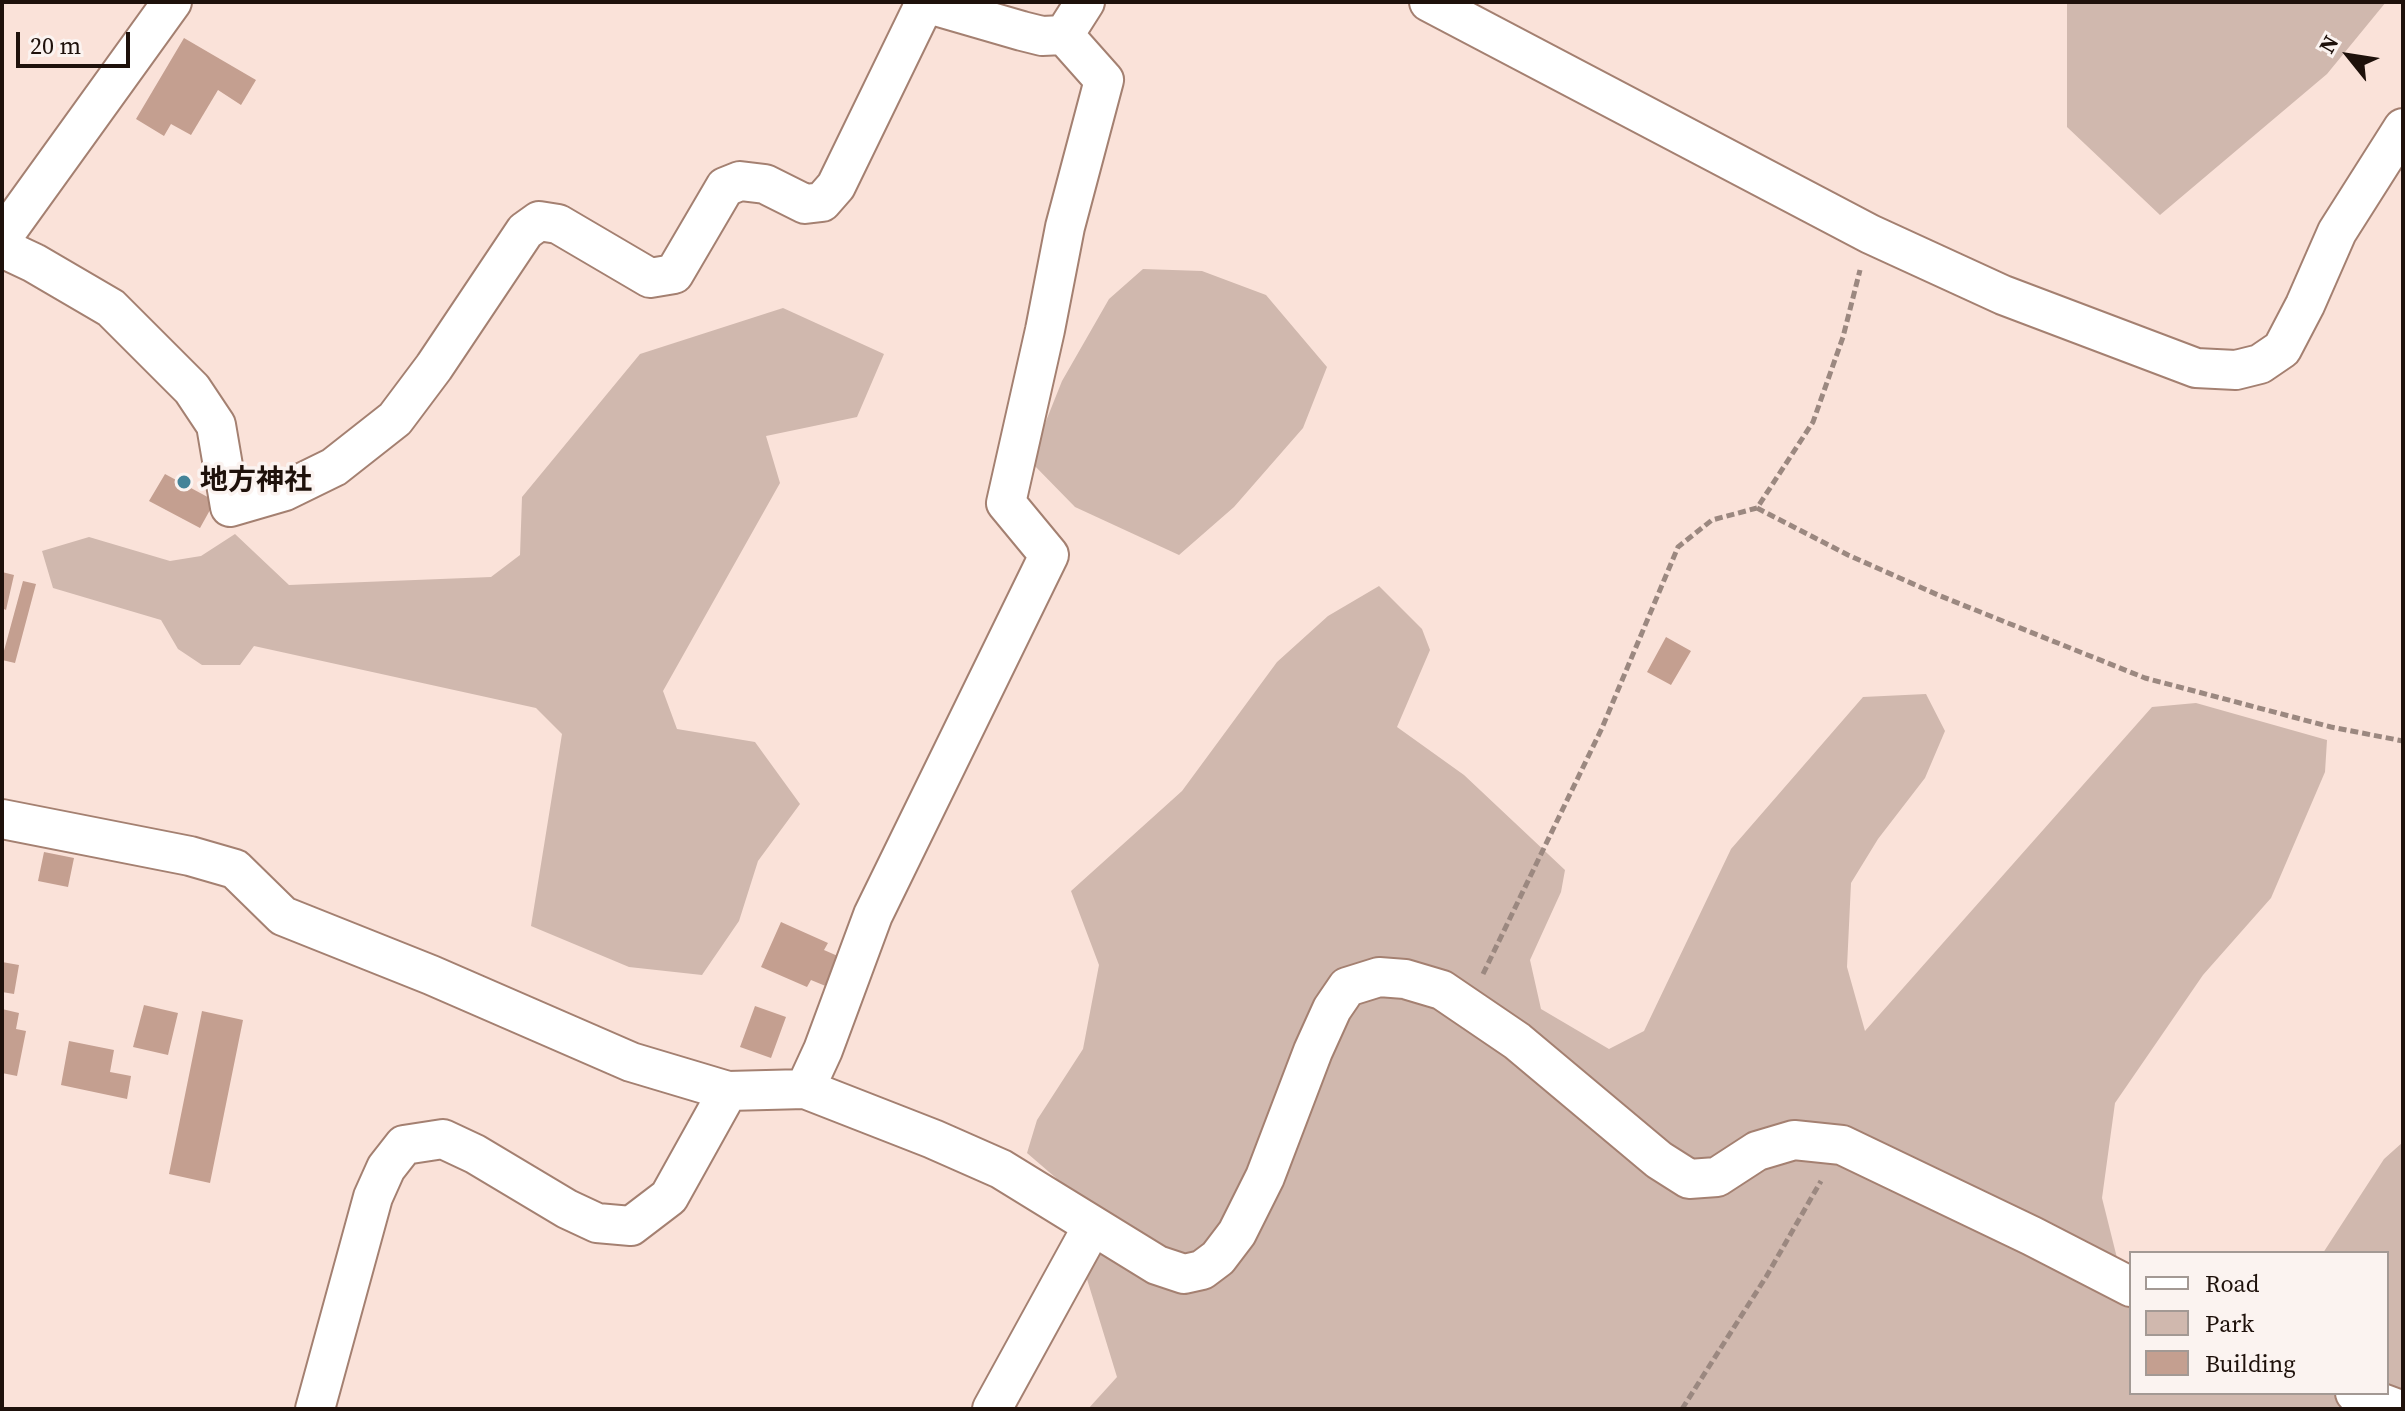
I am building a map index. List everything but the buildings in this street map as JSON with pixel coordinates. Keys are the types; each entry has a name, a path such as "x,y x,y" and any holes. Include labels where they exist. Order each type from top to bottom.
{"street":[{"path":"2,238 172,2"},
{"path":"2,248 111,308 192,389 216,425 230,507 285,491 334,467 395,419 434,367 525,231 539,221 558,224 650,278 674,274 725,187 740,181 765,184 805,204 822,202 836,186 924,2 1042,36 1064,35"},
{"path":"1064,35 1085,2"},
{"path":"1429,2 1870,234 2003,295 2196,368 2236,370 2260,364 2282,349 2337,232 2403,128"},
{"path":"805,1089 823,1050 873,915 1049,555 1006,503 1065,227 1104,80 1064,35"},
{"path":"2,819 190,856 235,869 283,916 431,975 631,1062 728,1091 805,1089 933,1139 1001,1169 1157,1265 1184,1274 1202,1270 1218,1258 1237,1233 1265,1177 1332,1009 1347,987 1379,977 1405,979 1442,990 1517,1041 1659,1160 1689,1179 1717,1177 1757,1151 1794,1140 1842,1145 2129,1286"},
{"path":"315,1409 373,1197 386,1168 404,1145 443,1139 597,1223 631,1226 669,1197 728,1091"},
{"path":"992,1409 1092,1227"},
{"path":"2360,1395 2398,1409"}],"path":[{"path":"1465,1007 1602,728 1678,547 1712,520 1757,508 1813,422 1843,337 1870,234"},
{"path":"1757,508 1848,555 1938,595 2145,678 2331,727 2403,741"},
{"path":"1682,1409 1766,1277 1842,1145"}],"green space":[{"path":"2067,2 2386,2 2327,74 2160,215 2067,127"},
{"path":"1143,269 1202,271 1266,295 1327,367 1303,428 1234,507 1179,555 1075,507 1030,461 1062,381 1109,299"},
{"path":"783,308 884,354 857,417 766,436 780,483 663,691 677,729 755,742 800,804 758,861 739,921 702,975 629,967 531,926 562,734 536,708 254,646 240,665 202,665 178,649 161,620 53,588 42,551 89,537 170,561 201,556 235,534 289,585 491,577 520,555 522,497 640,354"},
{"path":"1379,586 1422,629 1430,650 1397,727 1464,775 1565,870 1561,892 1530,960 1541,1009 1609,1049 1644,1031 1731,849 1863,697 1926,694 1945,731 1925,778 1878,839 1851,883 1847,967 1865,1031 2152,707 2196,703 2327,740 2325,772 2271,898 2203,975 2115,1103 2102,1198 2129,1306 2129,1395 2389,1395 2389,1251 2324,1251 2384,1159 2403,1142 2403,1409 1088,1409 1117,1377 1056,1178 1027,1153 1037,1120 1083,1049 1099,965 1071,891 1182,791 1277,662 1328,616"}],"place":[{"name":"地方神社","path":"184,482"}]}
